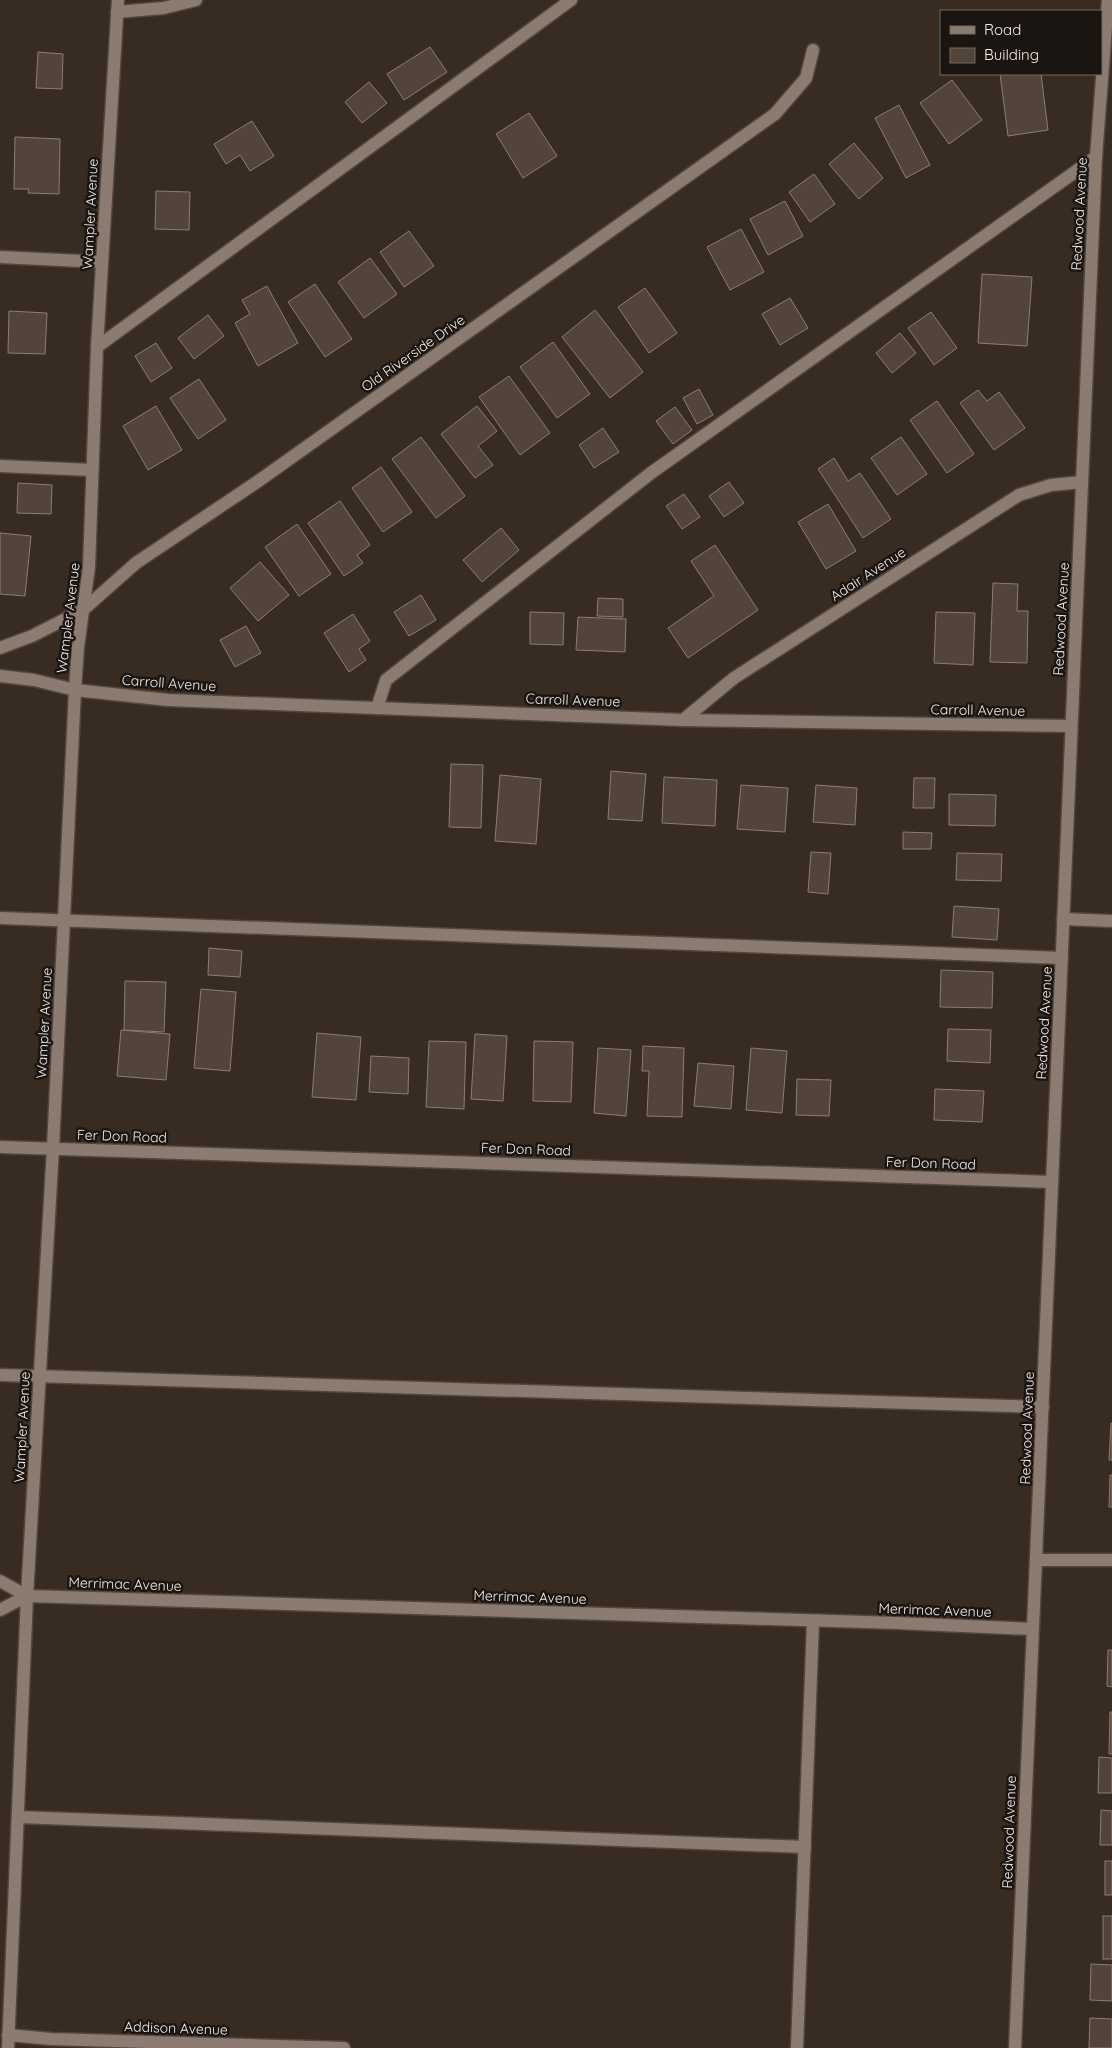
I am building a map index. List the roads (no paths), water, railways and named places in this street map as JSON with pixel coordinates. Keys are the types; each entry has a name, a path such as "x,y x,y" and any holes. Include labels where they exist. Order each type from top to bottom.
{"street":[{"path":"117,6 164,8 196,0"},
{"path":"97,347 571,0"},
{"name":"Redwood Avenue","path":"1015,2048 1096,156 1108,0"},
{"name":"Wampler Avenue","path":"8,2048 27,1596 53,1148 75,690 78,647 90,567 97,347 117,6"},
{"name":"Old Riverside Drive","path":"0,648 32,636 83,610 136,563 257,482 775,114 806,78 813,50"},
{"path":"377,708 386,680 651,473 1096,156"},
{"path":"0,257 102,262"},
{"path":"0,466 92,470"},
{"name":"Adair Avenue","path":"683,720 734,678 1019,496 1051,485 1082,482"},
{"name":"Carroll Avenue","path":"0,676 34,680 75,690 168,700 683,720 1071,726"},
{"path":"0,918 1062,958"},
{"path":"1063,919 1112,921"},
{"name":"Fer Don Road","path":"0,1146 1052,1182"},
{"path":"0,1375 1043,1407"},
{"path":"1036,1560 1112,1560"},
{"name":"Merrimac Avenue","path":"0,1580 27,1596 1032,1629"},
{"name":"Merrimac Avenue","path":"0,1610 27,1596"},
{"path":"797,2048 813,1621"},
{"path":"18,1816 805,1847"},
{"name":"Addison Avenue","path":"8,2035 51,2039 344,2048"}]}
